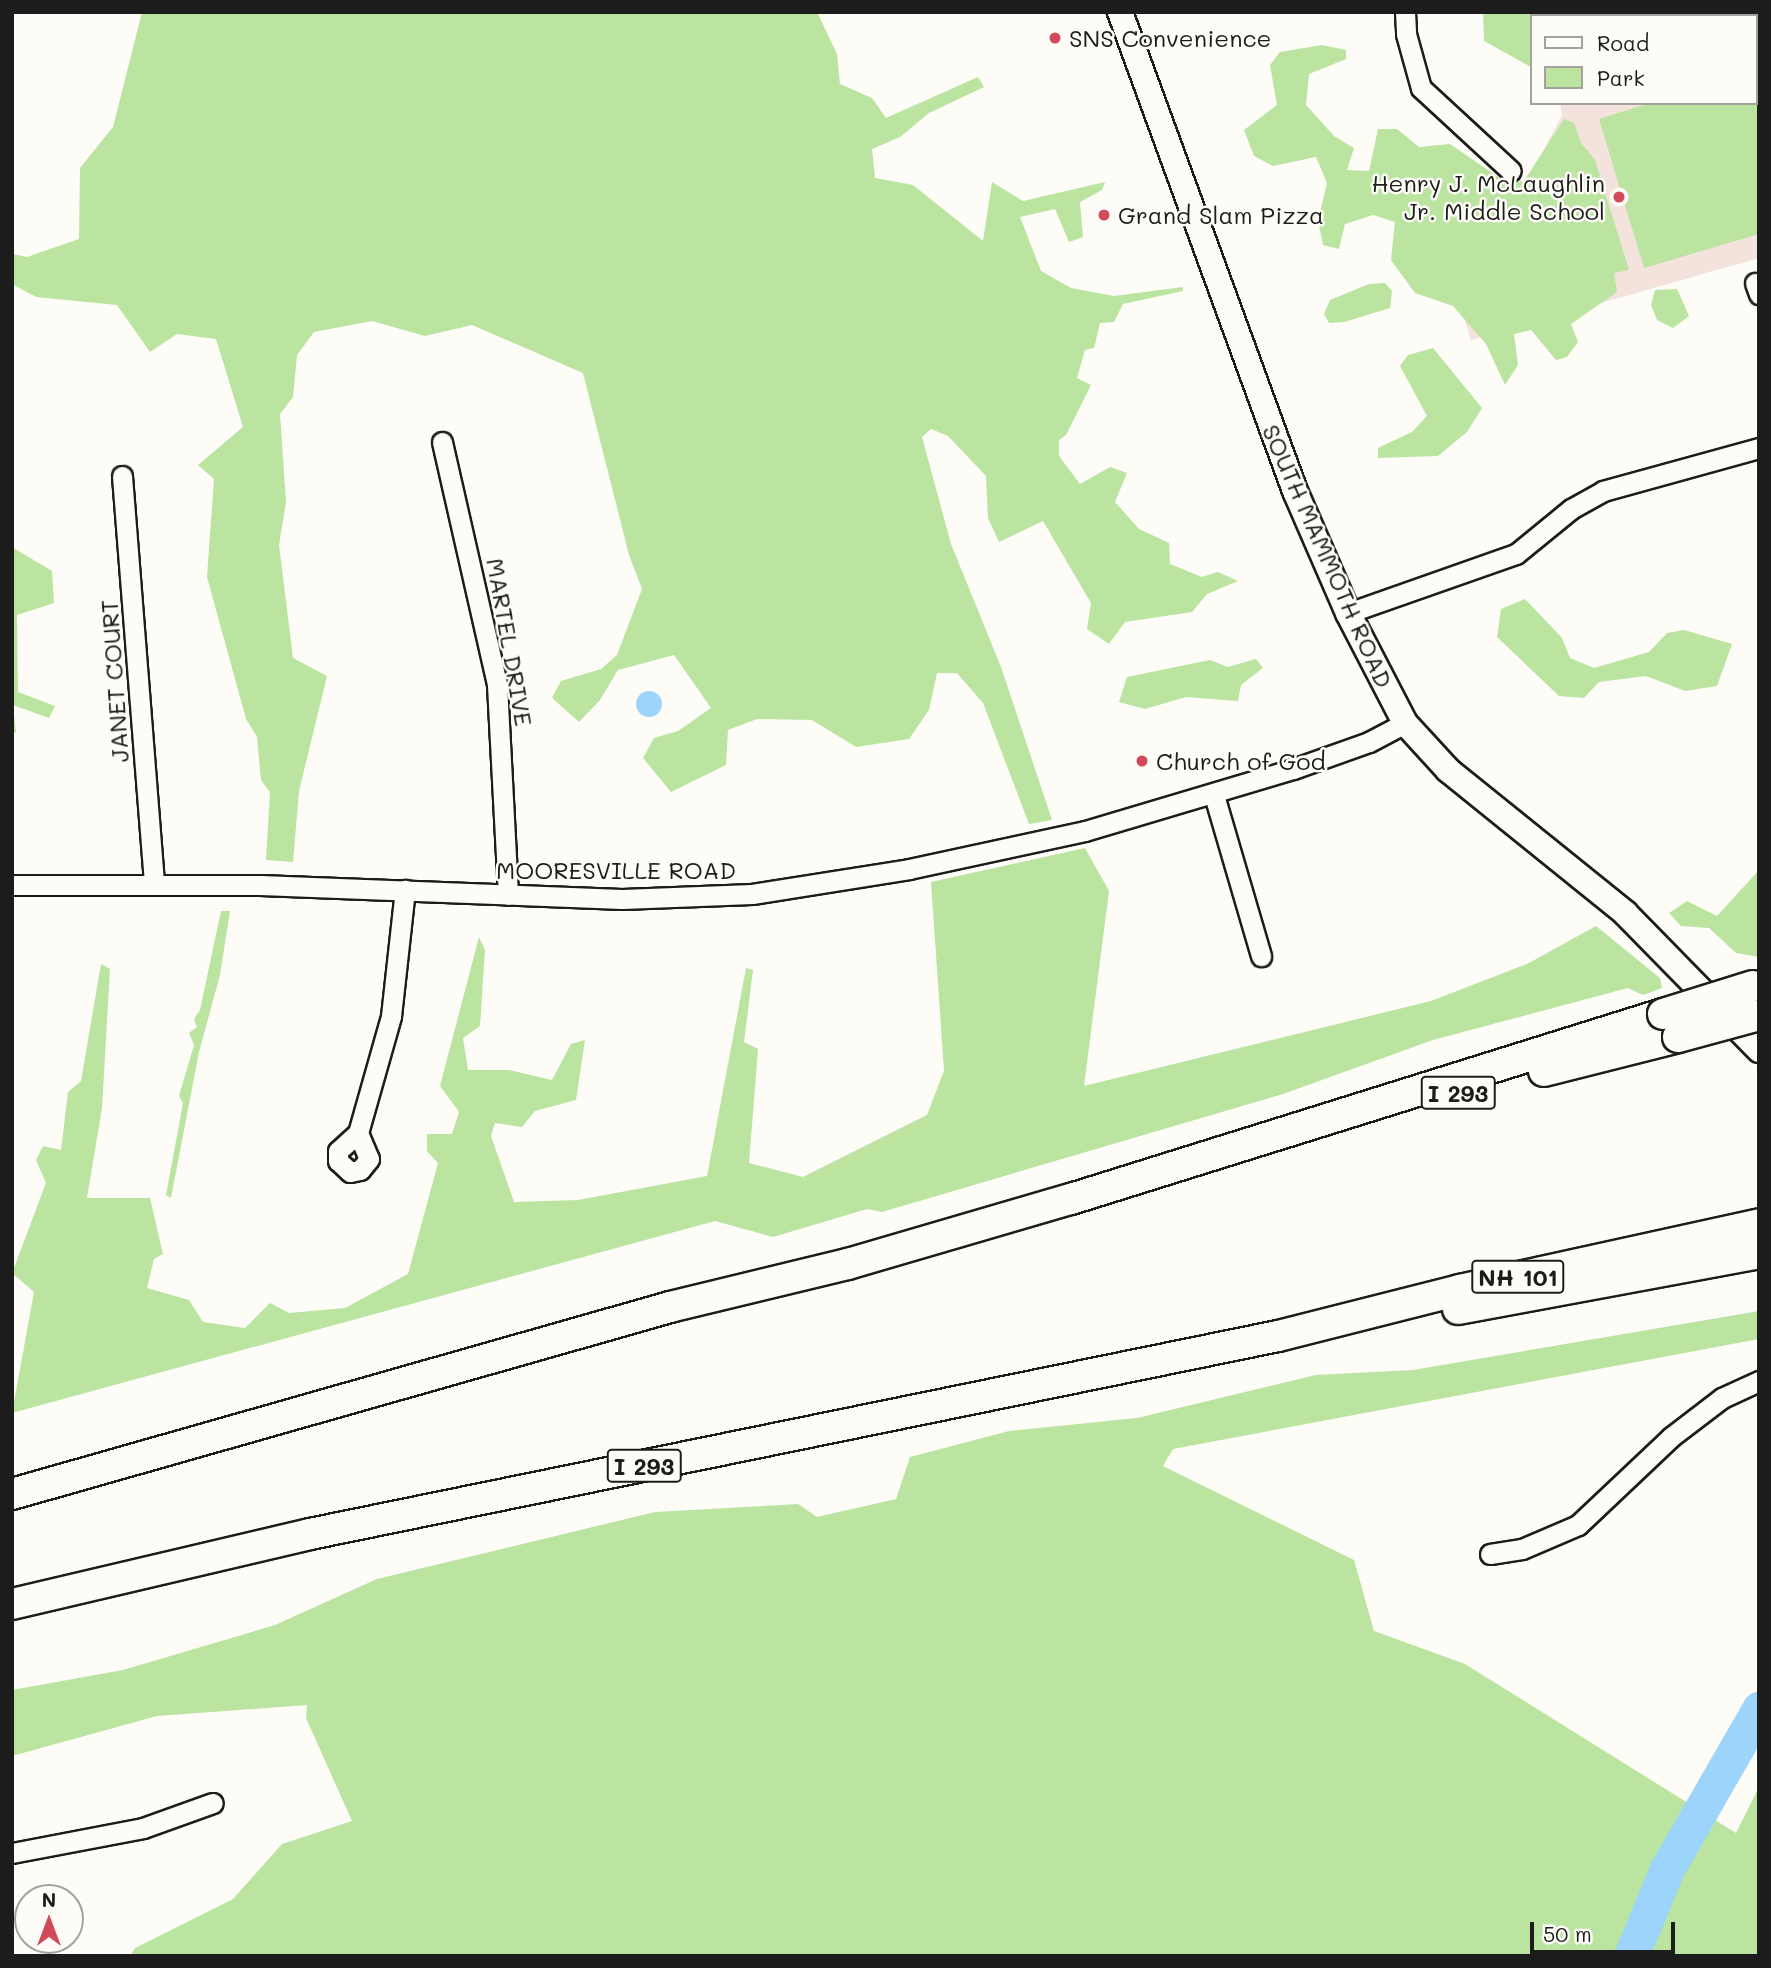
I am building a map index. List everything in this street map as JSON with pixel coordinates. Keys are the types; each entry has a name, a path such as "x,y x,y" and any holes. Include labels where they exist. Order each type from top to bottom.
{"highway":[{"path":"1671,1026 1756,985"},
{"path":"12,1494 670,1307 848,1264 1238,1149 1671,1026 1759,1015"},
{"name":"NH 101","path":"1278,1336 1460,1290 1759,1224"},
{"path":"1278,1336 1484,1306 1759,1253"},
{"name":"I 293","path":"12,1604 310,1534 1278,1336"}],"main road":[{"name":"SOUTH MAMMOTH ROAD","path":"1120,12 1261,406 1348,613 1405,723 1448,770 1625,913 1759,1050"}],"street":[{"path":"1405,12 1406,34 1421,88 1511,171"},
{"name":"MARTEL DRIVE","path":"442,442 497,685 508,895"},
{"path":"1348,613 1516,554 1572,509 1603,491 1759,448"},
{"name":"JANET COURT","path":"122,476 154,882"},
{"name":"MOORESVILLE ROAD","path":"12,885 154,882 669,898 806,887 1000,852 1214,795 1369,742 1405,723"},
{"path":"1214,795 1261,956"},
{"path":"358,1133 391,1016 405,890"},
{"path":"1490,1554 1522,1549 1578,1525 1671,1437 1722,1398 1759,1381"},
{"path":"12,1853 143,1828 213,1803"}],"shaded area":[{"name":"Henry J. McLaughlin Jr. Middle School","path":"1536,12 1759,12 1759,258 1471,340 1431,210 1526,184 1562,115 1560,105 1757,105 1757,14"}],"green space":[{"path":"142,12 817,12 837,54 840,84 872,98 886,118 978,77 984,87 929,113 900,137 872,149 875,178 913,185 983,241 992,182 1023,201 1105,182 1102,190 1080,202 1083,237 1069,242 1055,209 1020,217 1041,271 1071,288 1114,296 1183,287 1183,291 1123,304 1114,322 1100,323 1094,348 1085,350 1077,378 1091,385 1066,435 1059,440 1059,456 1080,484 1110,467 1127,473 1115,502 1139,529 1169,543 1170,564 1202,577 1218,572 1238,581 1207,594 1192,612 1125,622 1109,644 1087,629 1091,603 1043,521 999,542 988,518 986,476 948,436 931,429 922,437 951,544 1001,667 1052,820 1029,824 983,703 957,673 937,673 929,710 909,739 856,747 812,720 757,719 728,730 726,765 671,792 643,758 654,738 678,731 711,708 674,655 618,670 600,700 579,722 552,698 561,681 601,669 617,655 642,589 629,555 583,373 472,325 425,336 372,321 314,332 297,355 293,397 280,414 286,502 279,545 293,658 327,676 299,791 293,862 266,860 270,792 261,780 257,737 246,719 207,577 214,479 198,465 243,427 216,339 177,334 150,352 117,305 36,297 12,284 12,254 27,257 79,239 80,168 113,127"},
{"path":"1483,12 1546,14 1530,14 1530,66 1484,41"},
{"path":"1322,45 1346,50 1346,59 1309,74 1306,105 1334,136 1354,148 1347,170 1369,171 1378,129 1397,129 1419,147 1450,144 1507,183 1524,181 1564,119 1574,123 1581,143 1595,160 1629,270 1614,273 1617,292 1571,324 1578,342 1567,357 1556,360 1531,330 1514,334 1518,365 1505,385 1486,344 1453,306 1415,293 1391,260 1395,222 1373,215 1345,224 1339,249 1323,245 1318,220 1327,183 1316,157 1273,166 1254,156 1244,130 1277,105 1270,65 1280,52"},
{"path":"1759,71 1759,234 1644,268 1599,119 1644,105 1757,105"},
{"path":"1385,283 1392,291 1390,308 1344,322 1329,323 1324,314 1330,300 1369,284"},
{"path":"1677,289 1689,316 1673,328 1657,320 1651,305 1655,290"},
{"path":"1433,348 1482,408 1467,432 1438,456 1378,458 1378,448 1412,432 1427,416 1400,366 1408,355"},
{"path":"12,547 52,571 54,603 17,615 18,692 55,706 49,718 13,705 16,733 12,732"},
{"path":"1525,599 1562,638 1570,658 1594,668 1649,652 1667,633 1684,630 1732,644 1717,686 1685,691 1646,676 1599,682 1584,698 1559,696 1497,637 1501,609"},
{"path":"1256,659 1263,668 1241,685 1238,701 1186,697 1145,709 1119,702 1127,677 1210,660 1228,667"},
{"path":"1085,848 1109,891 1084,1086 1431,1001 1529,963 1596,926 1660,978 1662,988 1643,995 1628,988 1433,1040 1283,1094 882,1212 867,1209 773,1237 715,1221 12,1413 34,1292 12,1273 46,1183 36,1160 43,1146 61,1150 68,1092 81,1081 101,964 110,969 102,1108 87,1198 150,1198 163,1254 154,1259 147,1288 189,1300 203,1322 245,1328 270,1303 289,1313 345,1308 408,1274 438,1163 427,1151 427,1134 452,1134 459,1112 440,1086 479,937 485,950 480,1026 463,1038 468,1070 509,1070 552,1080 571,1044 585,1040 576,1100 535,1111 522,1127 495,1123 491,1136 514,1202 578,1200 707,1176 746,968 753,970 744,1042 758,1049 749,1163 803,1177 927,1115 944,1071 931,882"},
{"path":"1759,870 1759,957 1736,953 1709,928 1681,926 1669,913 1687,901 1717,916"},
{"path":"221,911 230,911 220,975 199,1052 171,1198 166,1195 183,1103 179,1096 194,1045 189,1033 197,1027 194,1019 200,1010"},
{"path":"1759,1311 1759,1339 1173,1449 1163,1466 1354,1560 1374,1631 1465,1664 1736,1833 1759,1787 1759,1956 130,1956 135,1948 233,1899 282,1844 352,1821 306,1718 307,1705 157,1716 12,1756 12,1690 123,1670 275,1625 377,1579 655,1512 798,1504 817,1517 896,1499 910,1457 1009,1431 1137,1418 1316,1375 1413,1370"}],"water":[{"path":"649,691 658,695 662,704 658,713 649,717 640,713 636,704 640,695"}],"waterway":[{"path":"1631,1956 1667,1869 1759,1709"}],"place":[{"name":"SNS Convenience","path":"1055,38"},
{"name":"Henry J. McLaughlin Jr. Middle School","path":"1619,197"},
{"name":"Grand Slam Pizza","path":"1104,215"},
{"name":"Church of God","path":"1142,761"}]}
